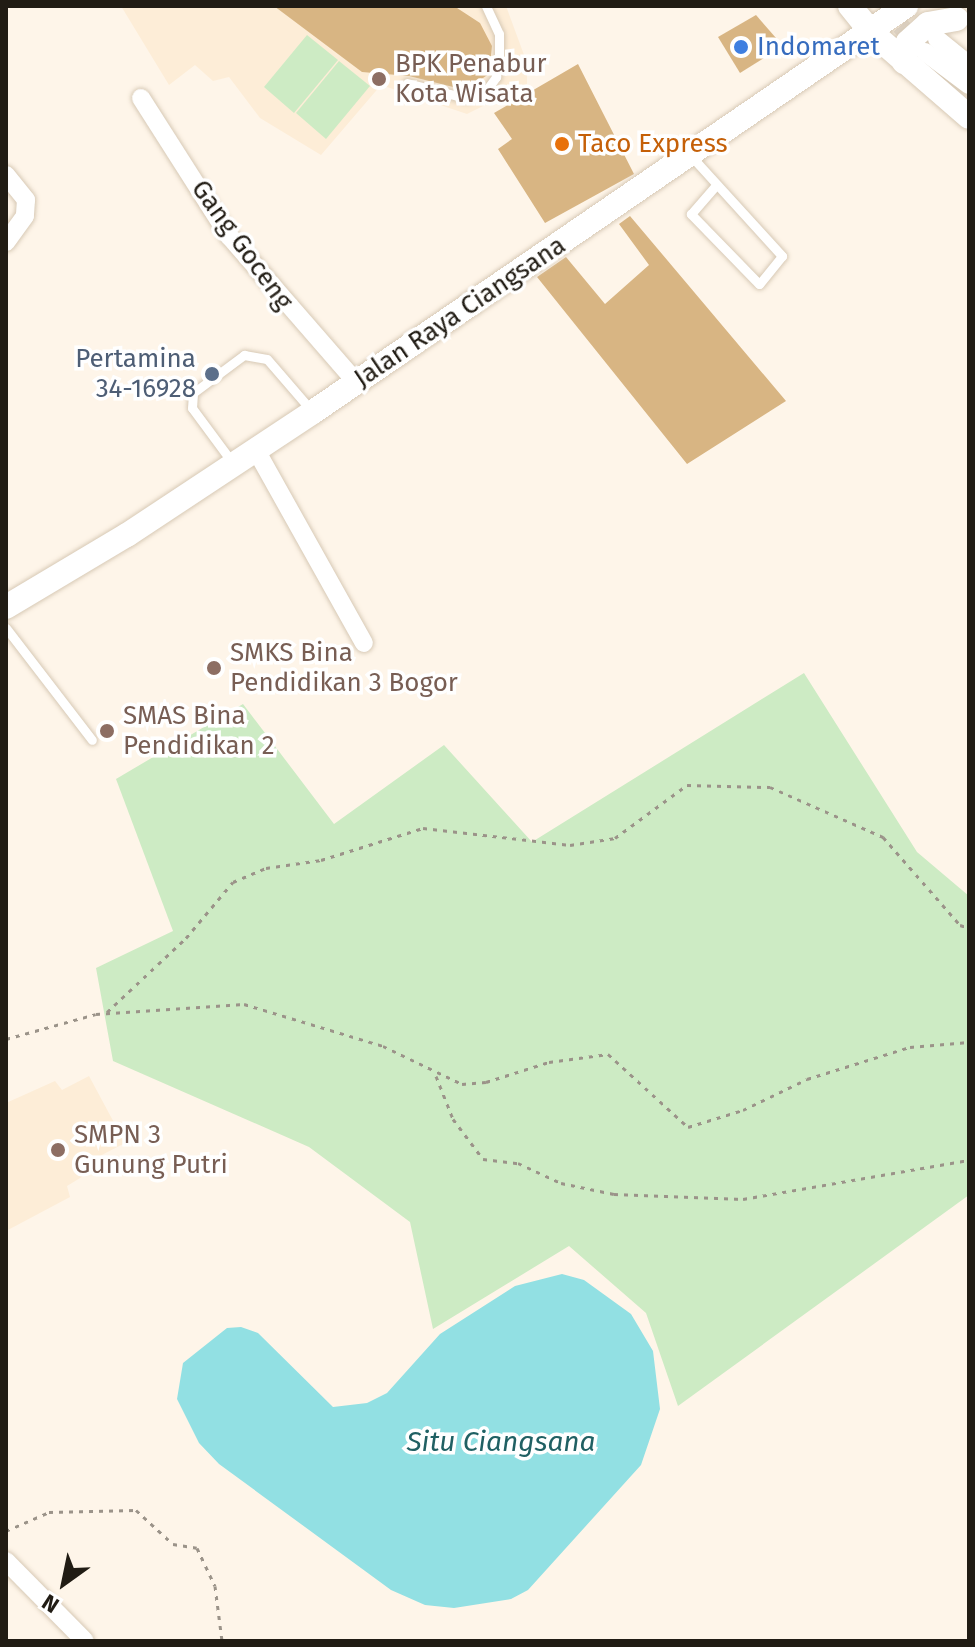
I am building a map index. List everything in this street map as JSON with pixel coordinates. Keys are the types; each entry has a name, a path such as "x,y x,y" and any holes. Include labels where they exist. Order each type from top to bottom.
{"main road":[{"path":"850,6 871,32 922,51"},
{"name":"Jalan Raya Ciangsana","path":"6,607 234,465 692,157 906,6"},
{"path":"956,18 928,24 908,42 922,51 969,117"}],"street":[{"path":"922,51 969,65"},
{"path":"922,51 969,85"},
{"name":"Gang Goceng","path":"141,98 229,236 356,382"},
{"path":"6,175 26,200 25,216 6,242"},
{"path":"256,450 364,643"},
{"path":"6,1561 85,1641"}],"lane":[{"path":"407,83 466,98 488,88 496,77 499,34 486,6"},
{"path":"692,157 782,256 759,284 691,214 716,185"},
{"path":"234,465 192,408 193,393 244,355 267,359 313,412"},
{"path":"6,628 92,740"}],"path":[{"path":"105,1014 186,938 233,882 266,868 321,860 423,828 570,845 615,838 687,785 770,787 883,837 960,925 969,928"},
{"path":"6,1039 105,1014 244,1004 383,1046 436,1075 462,1084 486,1082 549,1062 608,1054 688,1127 743,1110 807,1079 910,1047 969,1042"},
{"path":"436,1075 453,1119 483,1159 518,1163 561,1183 614,1194 743,1199 969,1160"},
{"path":"6,1531 49,1512 136,1510 173,1544 197,1548 215,1586 222,1641"}],"shaded area":[{"name":"BPK Penabur Kota Wisata","path":"121,6 506,6 527,63 527,84 467,114 381,85 321,155 260,118 229,77 213,81 195,65 169,85"},
{"name":"SMPN 3 Gunung Putri","path":"89,1076 125,1143 96,1158 95,1169 67,1186 70,1197 6,1231 6,1103 55,1081 62,1090"}],"green space":[{"path":"307,35 338,60 294,113 264,87"},
{"path":"339,61 370,86 326,139 296,113"},
{"path":"804,673 917,852 969,896 969,1195 678,1406 646,1313 569,1246 433,1329 410,1222 309,1147 113,1061 96,968 173,931 116,779 243,704 334,824 444,745 532,842"}],"water":[{"name":"Situ Ciangsana","path":"562,1274 584,1280 631,1314 653,1351 660,1409 641,1465 528,1590 511,1599 454,1608 425,1605 391,1590 219,1464 199,1443 177,1399 183,1363 227,1328 241,1327 258,1333 333,1407 367,1403 387,1393 440,1334 515,1286"}],"building":[{"path":"274,6 454,6 480,23 492,46 489,74 465,90 409,76 362,72"},
{"path":"756,15 783,46 740,73 718,37"},
{"name":"Taco Express","path":"578,64 634,174 545,223 498,149 512,139 494,113"},
{"path":"630,216 786,401 687,464 537,277 566,257 605,304 649,265 619,224"}],"tunnel":[{"path":"882,6 920,47"}],"place":[{"name":"Indomaret","path":"741,47"},
{"name":"BPK Penabur Kota Wisata","path":"379,79"},
{"name":"Taco Express","path":"562,144"},
{"name":"Pertamina 34-16928","path":"212,374"},
{"name":"SMKS Bina Pendidikan 3 Bogor","path":"214,668"},
{"name":"SMAS Bina Pendidikan 2","path":"107,731"},
{"name":"SMPN 3 Gunung Putri","path":"58,1150"}]}
